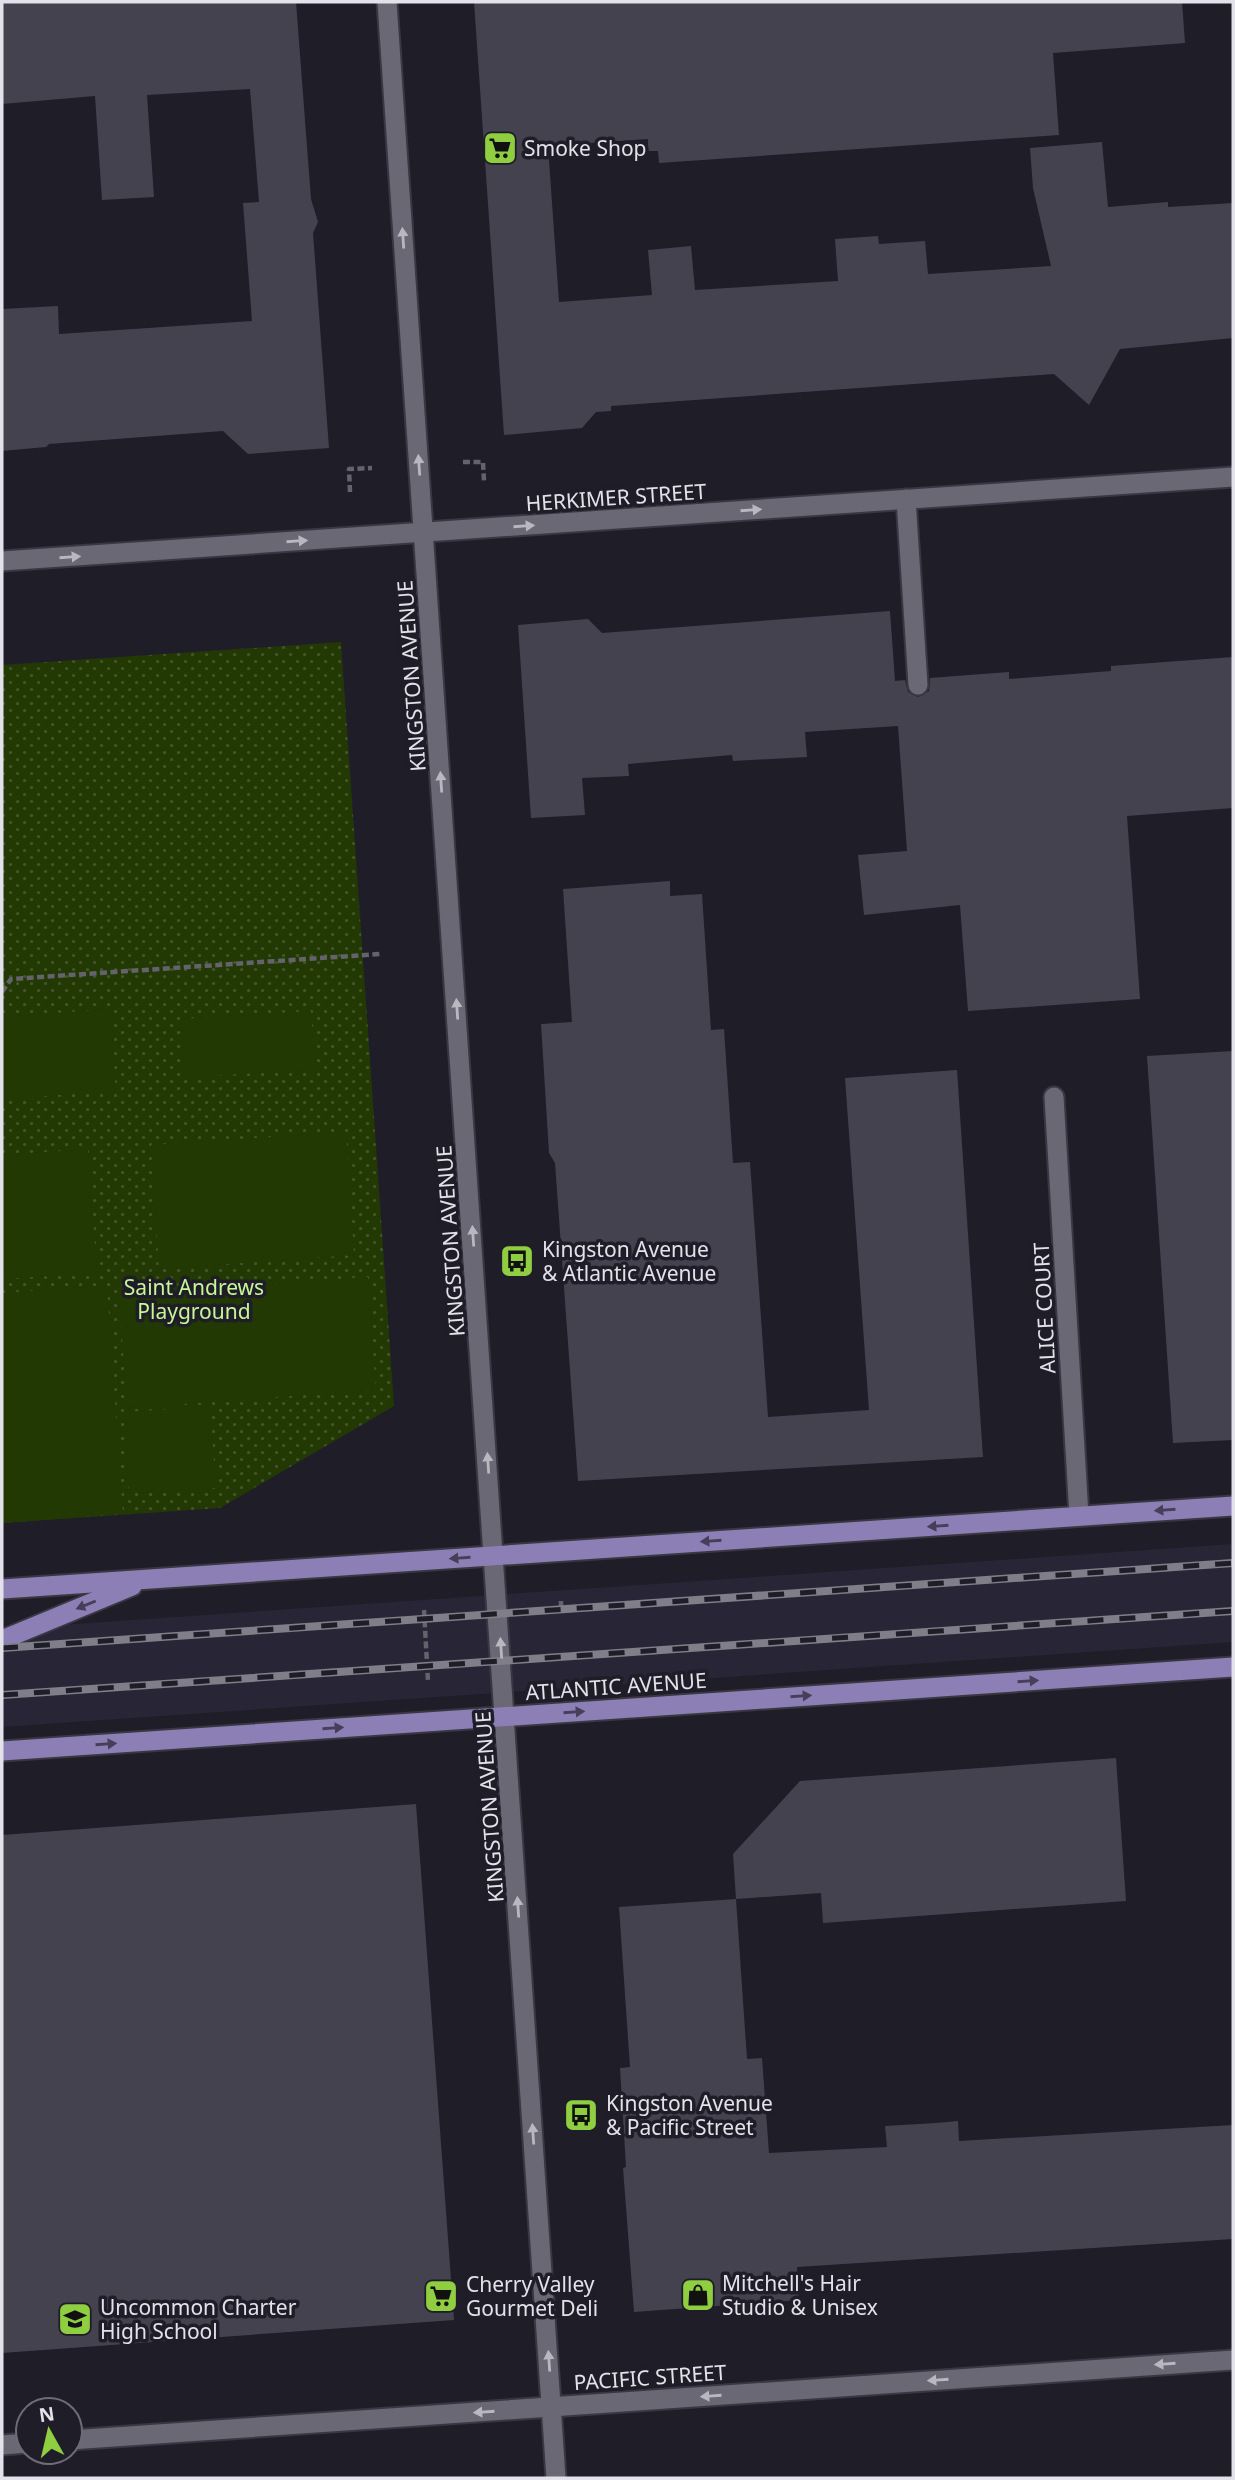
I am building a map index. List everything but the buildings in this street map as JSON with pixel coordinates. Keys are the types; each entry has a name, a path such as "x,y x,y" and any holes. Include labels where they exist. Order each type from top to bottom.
{"main road":[{"path":"2,1589 1233,1506"},
{"path":"2,1640 149,1579"},
{"name":"ATLANTIC AVENUE","path":"2,1751 1233,1667"}],"street":[{"name":"KINGSTON AVENUE","path":"387,2 556,2478"},
{"name":"HERKIMER STREET","path":"2,561 1233,477"},
{"path":"906,499 918,685"},
{"name":"ALICE COURT","path":"1054,1097 1079,1516"},
{"name":"PACIFIC STREET","path":"84,2439 1233,2360"}],"path":[{"path":"463,461 483,462 484,481"},
{"path":"350,492 349,469 372,468"},
{"path":"2,992 11,979 380,954"},
{"path":"561,1601 561,1609"},
{"path":"424,1610 429,1685"}],"shaded area":[{"path":"1233,1544 1233,1642 2,1727 2,1629"}],"green space":[{"name":"Saint Andrews Playground","path":"341,642 394,1406 220,1508 2,1523 2,665"},
{"path":"110,1009 116,1091 2,1099 2,1017"},
{"path":"311,1011 315,1069 184,1078 180,1019"},
{"path":"346,1132 354,1255 159,1269 151,1145"},
{"path":"88,1149 97,1273 2,1279 2,1155"},
{"path":"368,1277 376,1390 127,1408 119,1294"},
{"path":"107,1286 123,1514 2,1523 2,1293"},
{"path":"210,1407 216,1488 129,1493 124,1412"}],"railway":[{"path":"2,1648 1233,1563"},
{"path":"2,1695 1233,1611"}],"place":[{"name":"Smoke Shop","path":"500,148"},
{"name":"Kingston Avenue & Atlantic Avenue","path":"517,1261"},
{"name":"Kingston Avenue & Pacific Street","path":"581,2115"},
{"name":"Mitchell's Hair Studio & Unisex","path":"698,2295"},
{"name":"Cherry Valley Gourmet Deli","path":"441,2296"},
{"name":"Uncommon Charter High School","path":"75,2319"}]}
